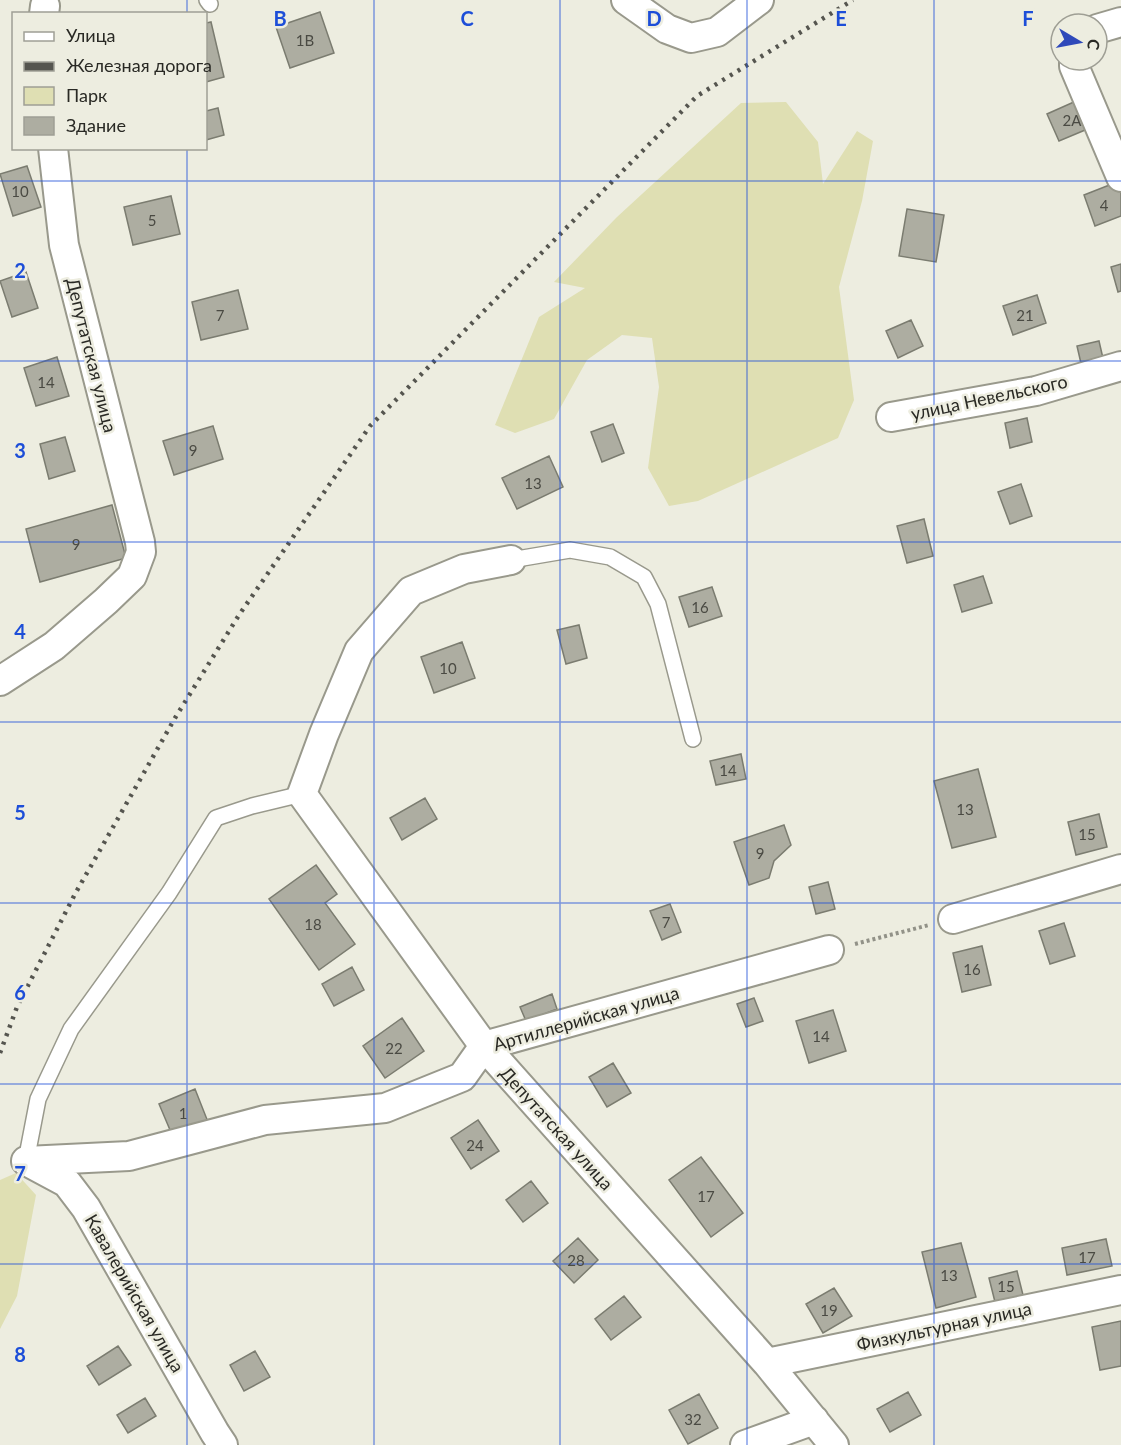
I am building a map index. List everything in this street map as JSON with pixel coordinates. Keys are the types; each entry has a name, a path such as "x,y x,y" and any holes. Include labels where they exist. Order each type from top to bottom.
{"street":[{"path":"626,0 667,28 691,38 717,32 759,0"},
{"path":"1077,72 1121,177"},
{"name":"Депутатская улица","path":"0,681 54,646 106,601 132,576 141,552 64,245 53,150"},
{"name":"улица Невельского","path":"891,417 1036,391 1121,366"},
{"path":"302,794 359,651 411,591 464,569 511,560"},
{"name":"Депутатская улица","path":"302,794 484,1046 767,1363 834,1445"},
{"path":"953,919 1121,869"},
{"name":"Артиллерийская улица","path":"26,1161 129,1156 265,1120 385,1108 462,1077 484,1046 829,950"},
{"name":"Кавалерийская улица","path":"26,1161 67,1183 86,1208 223,1445"},
{"name":"Физкультурная улица","path":"767,1363 1121,1290"},
{"path":"745,1445 814,1420"}],"lane":[{"path":"511,560 570,550 610,557 644,577 658,604 693,739"},
{"path":"26,1161 38,1099 71,1029 169,892 216,818 252,806 302,794"}],"path":[{"path":"829,950 953,919"}],"green space":[{"path":"786,102 818,142 823,184 857,131 873,141 862,201 839,287 854,400 838,438 698,501 669,506 648,468 659,387 652,338 622,335 587,360 554,419 515,433 495,425 539,317 585,288 554,282 617,217 741,103"},
{"path":"16,1173 36,1195 17,1296 0,1329 0,1180"}],"building":[{"path":"320,12 334,53 290,68 276,27"},
{"path":"211,22 224,77 207,82 207,23"},
{"path":"1085,97 1097,125 1059,141 1047,114"},
{"path":"218,108 224,135 207,140 207,111"},
{"path":"27,166 41,207 13,216 0,174"},
{"path":"1117,182 1121,192 1121,216 1095,226 1084,195"},
{"path":"171,196 180,234 133,245 124,207"},
{"path":"907,209 944,215 936,262 899,256"},
{"path":"1121,264 1121,291 1118,292 1111,267"},
{"path":"26,272 38,308 12,317 0,281"},
{"path":"238,290 248,329 201,340 192,302"},
{"path":"1037,295 1046,323 1013,335 1003,306"},
{"path":"911,320 923,346 898,358 886,331"},
{"path":"1099,341 1105,367 1083,372 1077,346"},
{"path":"57,357 69,396 36,406 24,368"},
{"path":"1027,418 1032,442 1010,448 1005,423"},
{"path":"613,424 624,453 602,462 591,432"},
{"path":"213,426 223,459 174,475 163,441"},
{"path":"65,437 75,471 49,479 40,444"},
{"path":"549,456 563,487 517,509 502,478"},
{"path":"1021,484 1032,516 1010,524 998,492"},
{"path":"112,505 126,558 40,582 26,529"},
{"path":"924,519 933,556 907,563 897,526"},
{"path":"983,576 992,603 962,612 954,585"},
{"path":"712,587 722,616 689,627 679,597"},
{"path":"579,625 587,658 566,664 557,630"},
{"path":"462,642 475,678 434,693 421,657"},
{"path":"741,754 746,779 716,785 710,761"},
{"path":"978,769 996,837 952,848 934,781"},
{"path":"425,798 437,819 402,840 390,818"},
{"path":"1099,814 1107,847 1076,855 1068,822"},
{"path":"784,825 791,845 774,861 769,878 749,885 734,842"},
{"path":"316,865 337,894 325,903 355,944 319,970 269,899"},
{"path":"828,882 835,909 816,914 809,887"},
{"path":"670,904 681,932 662,940 650,911"},
{"path":"1064,923 1075,956 1050,964 1039,931"},
{"path":"982,946 991,985 962,992 953,953"},
{"path":"352,967 364,990 334,1006 322,984"},
{"path":"552,994 557,1009 526,1021 520,1007"},
{"path":"754,998 763,1021 746,1027 737,1004"},
{"path":"833,1010 846,1051 809,1063 796,1021"},
{"path":"402,1018 424,1051 385,1078 363,1046"},
{"path":"613,1063 631,1093 607,1107 589,1077"},
{"path":"195,1089 208,1122 173,1137 159,1104"},
{"path":"478,1120 499,1151 471,1169 451,1138"},
{"path":"701,1157 743,1213 711,1237 669,1180"},
{"path":"531,1181 548,1203 523,1222 506,1200"},
{"path":"578,1238 598,1260 574,1283 553,1261"},
{"path":"1106,1239 1112,1266 1067,1275 1062,1248"},
{"path":"961,1243 976,1297 936,1308 922,1252"},
{"path":"1017,1271 1023,1295 995,1302 989,1278"},
{"path":"834,1288 852,1316 823,1333 806,1304"},
{"path":"624,1296 641,1317 611,1340 595,1319"},
{"path":"1121,1321 1121,1366 1100,1370 1092,1327"},
{"path":"118,1346 131,1365 99,1385 87,1366"},
{"path":"255,1351 270,1377 244,1391 230,1365"},
{"path":"908,1392 921,1415 890,1432 877,1409"},
{"path":"699,1394 718,1428 688,1444 669,1410"},
{"path":"145,1398 156,1416 128,1433 117,1415"}],"railway":[{"path":"0,1053 17,1007 75,894 175,718 239,615 370,426 697,96 853,0"}]}
